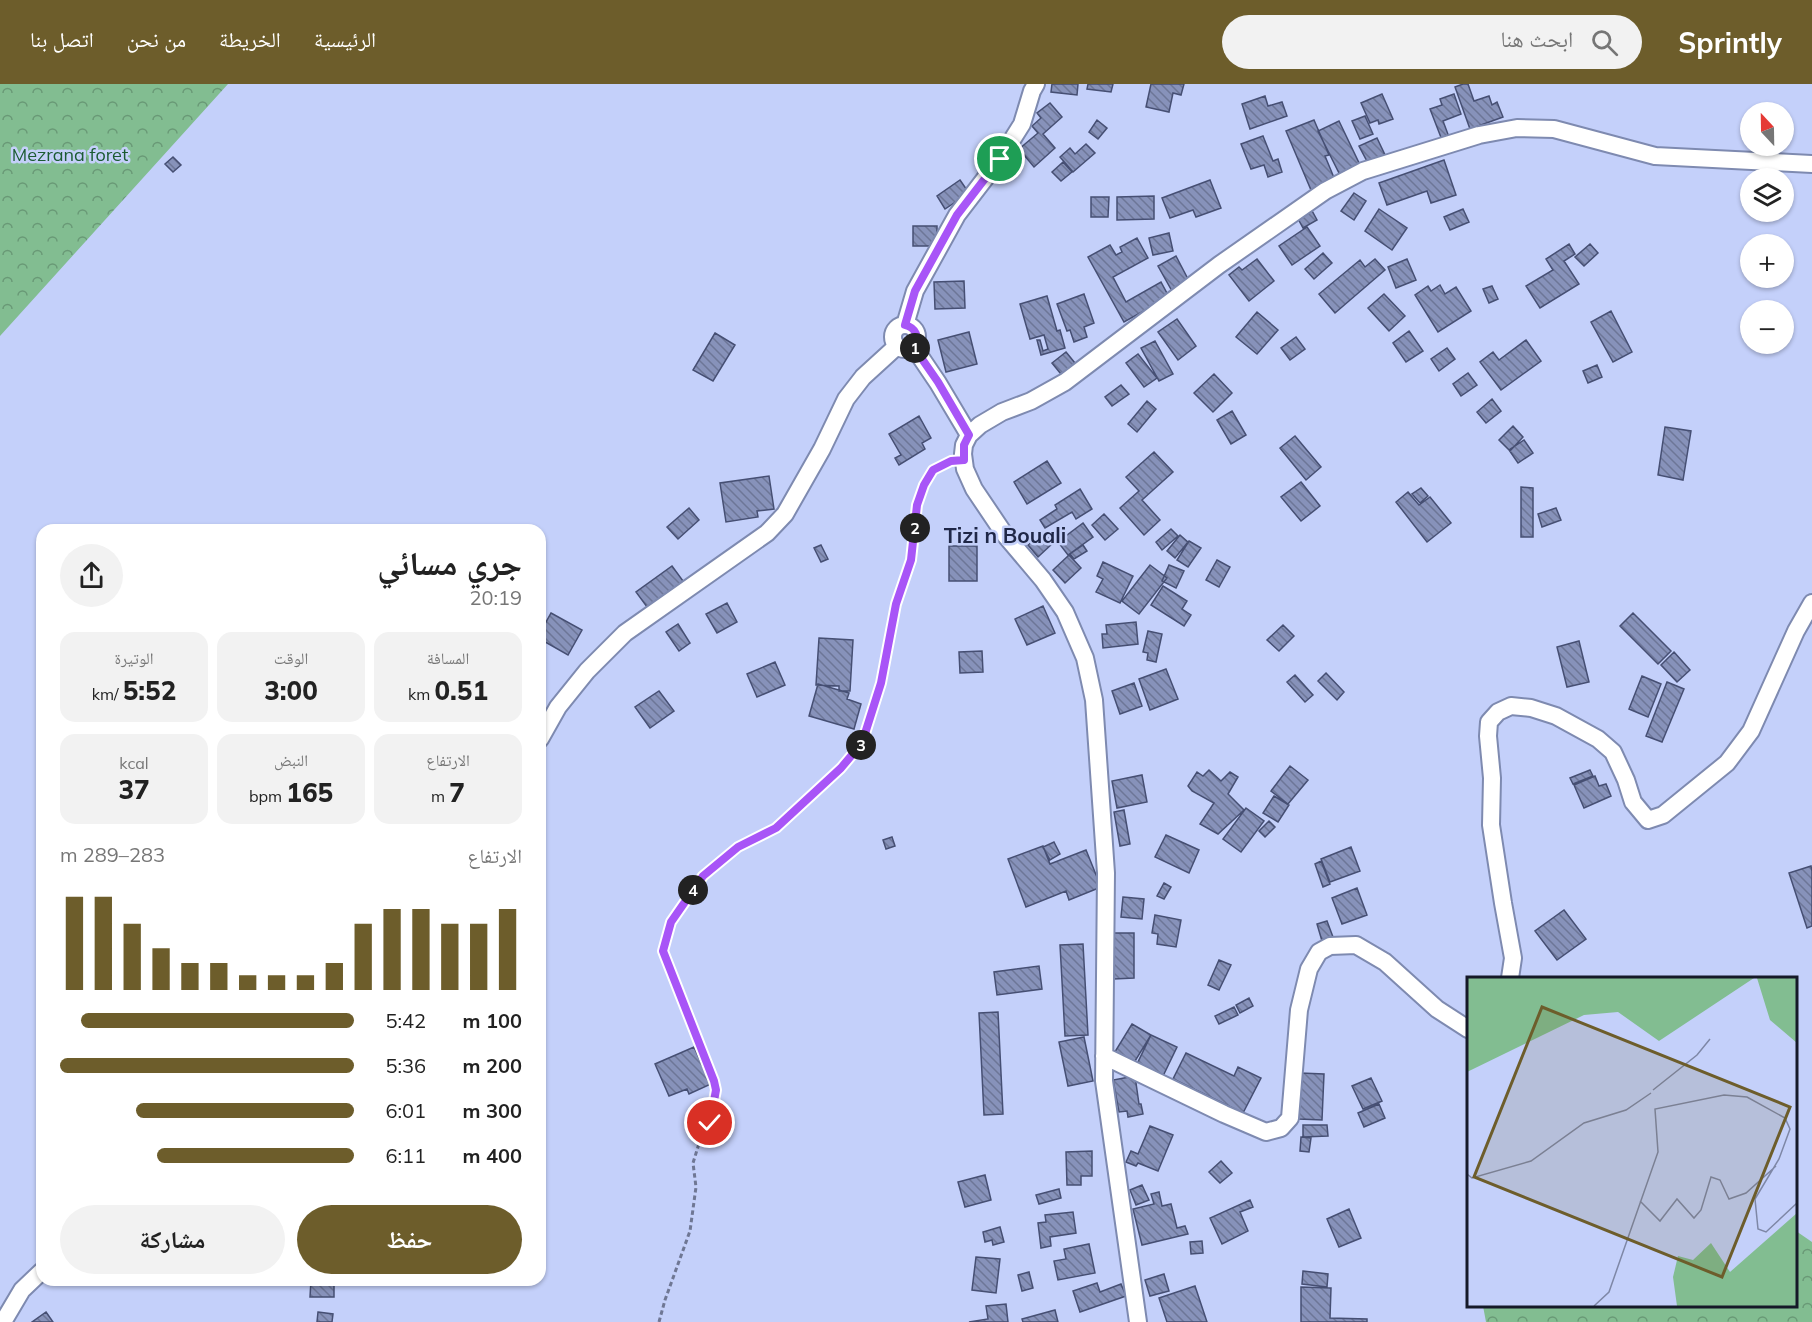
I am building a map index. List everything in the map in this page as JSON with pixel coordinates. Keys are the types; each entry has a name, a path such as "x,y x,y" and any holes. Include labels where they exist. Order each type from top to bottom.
{"street":[{"path":"546,728 558,707 587,671 625,633 767,532 785,514 822,449 846,399 863,376 905,346 916,341 917,335 911,326 905,325 915,291 957,215 1000,159 1022,124 1036,84"},
{"path":"1138,1322 1104,1081 1106,873 1094,700 1085,658 1065,612 1044,580 1005,535 974,489 965,469 964,460 964,445 969,435 980,425 1002,412 1031,402 1065,382 1219,265 1325,191 1363,171 1479,135 1517,128 1554,129 1655,156 1812,164"},
{"path":"905,346 938,382 969,435"},
{"path":"1510,977 1513,958 1491,825 1492,778 1488,736 1489,722 1497,712 1511,706 1531,708 1556,716 1598,739 1613,752 1633,802 1648,820 1663,816 1727,762 1751,731 1796,631 1812,603"},
{"path":"1104,1056 1266,1132 1281,1128 1290,1118 1299,1010 1310,969 1319,952 1330,946 1356,945 1384,962 1437,1009 1467,1028"},
{"path":"3,1322 22,1290 36,1277"}],"path":[{"path":"659,1322 690,1231 696,1187 693,1163 701,1137 710,1123 716,1090 663,951 671,922 703,876 738,847 776,828 841,768 862,743 881,683 896,604 911,560 917,505 933,470 951,461 964,460"}],"green space":[{"name":"Mezrana foret","path":"0,84 228,84 0,336"},
{"path":"1797,1232 1812,1242 1812,1322 1486,1322 1483,1307 1797,1307"}],"building":[{"path":"1052,84 1078,84 1077,95 1051,92"},
{"path":"1088,84 1113,84 1111,92 1087,89"},
{"path":"1151,84 1184,84 1181,95 1173,93 1169,112 1146,107"},
{"path":"1468,84 1474,101 1489,96 1492,105 1497,102 1503,117 1470,129 1455,87"},
{"path":"1382,94 1393,119 1379,124 1378,120 1370,123 1361,103"},
{"path":"1454,94 1461,114 1443,121 1449,137 1442,140 1430,109 1442,105 1440,99"},
{"path":"1265,96 1268,106 1282,102 1287,116 1250,129 1242,104"},
{"path":"1050,103 1062,117 1043,134 1055,148 1034,167 1019,149 1038,133 1032,126 1041,118 1037,113"},
{"path":"1365,116 1373,134 1360,139 1352,121"},
{"path":"1097,120 1107,128 1098,139 1089,132"},
{"path":"1314,120 1329,155 1325,156 1335,180 1311,190 1286,131"},
{"path":"1339,121 1360,165 1340,175 1318,131"},
{"path":"1263,136 1273,161 1278,159 1282,172 1268,177 1264,165 1251,169 1241,144"},
{"path":"1377,138 1386,157 1369,165 1359,146"},
{"path":"1086,144 1095,153 1073,172 1060,157 1070,148 1075,154"},
{"path":"173,157 181,165 173,172 165,164"},
{"path":"1444,160 1456,195 1431,203 1427,191 1387,205 1379,183"},
{"path":"1063,162 1072,172 1061,181 1052,172"},
{"path":"960,180 969,193 945,209 937,196"},
{"path":"1210,180 1221,208 1196,217 1193,210 1170,218 1162,198"},
{"path":"1354,193 1366,201 1354,220 1341,211"},
{"path":"1154,196 1154,219 1117,220 1117,197"},
{"path":"1091,197 1109,197 1108,217 1091,217"},
{"path":"1310,207 1317,220 1303,228 1296,215"},
{"path":"1379,209 1407,228 1392,250 1365,231"},
{"path":"1463,209 1469,222 1450,230 1444,217"},
{"path":"913,226 937,226 937,246 913,246"},
{"path":"1307,227 1320,246 1292,265 1279,246"},
{"path":"1169,233 1173,251 1153,255 1149,238"},
{"path":"1137,238 1148,258 1113,277 1126,302 1161,282 1169,297 1124,322 1088,257 1110,245 1116,255 1122,252 1120,247"},
{"path":"1569,244 1575,254 1564,261 1579,284 1540,308 1526,286 1553,270 1546,259"},
{"path":"1590,244 1598,253 1584,266 1575,257"},
{"path":"1323,253 1332,263 1314,279 1305,269"},
{"path":"1176,256 1189,281 1172,291 1158,266"},
{"path":"1257,259 1274,281 1249,301 1229,275 1239,267 1242,270"},
{"path":"1375,259 1385,270 1335,313 1319,294 1360,260 1365,267"},
{"path":"1407,259 1416,280 1396,288 1388,267"},
{"path":"964,281 965,308 935,309 934,282"},
{"path":"1440,285 1445,294 1456,287 1471,311 1438,332 1415,295 1428,286 1431,291"},
{"path":"1492,286 1498,299 1489,303 1483,289"},
{"path":"1084,294 1094,323 1084,327 1087,337 1074,342 1070,330 1067,331 1057,304"},
{"path":"1384,294 1405,316 1389,331 1368,308"},
{"path":"1047,296 1057,331 1060,330 1065,348 1041,355 1037,340 1040,340 1043,351 1048,349 1044,335 1030,339 1020,304"},
{"path":"1611,311 1632,352 1613,362 1591,322"},
{"path":"1257,312 1278,330 1257,354 1236,337"},
{"path":"1177,319 1196,346 1178,360 1158,332"},
{"path":"1409,331 1423,351 1406,362 1393,343"},
{"path":"969,332 977,364 946,372 938,340"},
{"path":"715,333 735,345 713,381 693,370"},
{"path":"1296,337 1305,349 1290,360 1281,348"},
{"path":"1526,340 1541,361 1501,390 1480,362 1493,352 1499,360"},
{"path":"1155,341 1173,374 1159,381 1141,348"},
{"path":"1447,348 1455,359 1439,371 1431,359"},
{"path":"1066,352 1079,368 1065,379 1052,363"},
{"path":"1138,354 1157,378 1144,387 1126,363"},
{"path":"1597,365 1602,377 1588,383 1583,371"},
{"path":"1468,373 1477,385 1461,396 1453,384"},
{"path":"1214,374 1232,393 1213,412 1194,393"},
{"path":"1121,385 1129,394 1112,406 1105,397"},
{"path":"1492,399 1501,411 1486,423 1477,412"},
{"path":"1147,401 1156,409 1137,432 1128,424"},
{"path":"1232,411 1246,435 1231,444 1217,420"},
{"path":"919,416 931,438 922,443 925,449 899,465 895,458 901,455 889,434"},
{"path":"1513,426 1523,437 1510,451 1499,440"},
{"path":"1665,427 1691,431 1683,480 1658,475"},
{"path":"1295,436 1321,467 1306,480 1280,448"},
{"path":"1524,440 1533,453 1518,463 1509,450"},
{"path":"1154,452 1173,472 1142,500 1160,520 1144,535 1120,508 1139,491 1126,477"},
{"path":"1047,461 1061,483 1027,504 1014,482"},
{"path":"769,476 774,509 757,511 758,517 726,522 720,483"},
{"path":"1301,482 1320,506 1301,521 1281,497"},
{"path":"1521,487 1533,488 1533,537 1521,537"},
{"path":"1421,488 1428,496 1420,503 1412,494"},
{"path":"1080,489 1092,509 1076,519 1072,512 1045,528 1040,520 1057,509 1055,505"},
{"path":"1408,492 1419,505 1430,497 1451,523 1427,542 1396,502"},
{"path":"689,508 699,520 678,539 667,527"},
{"path":"1556,508 1561,520 1542,527 1538,514"},
{"path":"1104,514 1118,529 1105,540 1092,525"},
{"path":"1083,523 1093,537 1068,555 1058,542"},
{"path":"1171,529 1178,536 1162,550 1156,542"},
{"path":"1043,532 1053,543 1038,557 1028,545"},
{"path":"1180,535 1188,542 1175,558 1167,551"},
{"path":"1189,541 1201,548 1188,567 1177,560"},
{"path":"821,545 828,559 821,562 814,548"},
{"path":"1083,545 1087,551 1074,559 1070,554"},
{"path":"949,546 977,546 977,581 949,581"},
{"path":"1069,555 1081,568 1065,583 1053,570"},
{"path":"1217,560 1230,567 1219,587 1206,580"},
{"path":"1103,562 1133,576 1120,603 1096,592 1103,579 1097,576"},
{"path":"1150,565 1167,578 1139,614 1122,601"},
{"path":"1169,565 1184,571 1176,588 1162,581"},
{"path":"672,566 686,585 650,611 636,592"},
{"path":"1163,586 1187,601 1182,609 1191,615 1184,626 1151,605"},
{"path":"727,603 737,622 717,633 706,614"},
{"path":"1043,606 1055,633 1027,645 1015,619"},
{"path":"551,613 582,630 568,655 546,642 546,622"},
{"path":"1633,613 1671,651 1658,664 1620,626"},
{"path":"1136,622 1138,644 1103,648 1102,634 1107,634 1106,625"},
{"path":"678,624 690,643 679,651 666,632"},
{"path":"1283,625 1294,636 1279,651 1267,640"},
{"path":"1148,631 1162,634 1156,662 1147,660 1148,653 1143,652"},
{"path":"819,638 853,640 850,691 839,691 839,686 816,685"},
{"path":"1579,641 1589,682 1567,687 1557,647"},
{"path":"982,651 983,672 960,673 959,652"},
{"path":"1674,652 1690,670 1677,682 1661,665"},
{"path":"775,662 785,685 757,697 747,674"},
{"path":"1166,669 1178,699 1150,710 1139,679"},
{"path":"1326,673 1344,692 1337,700 1318,681"},
{"path":"1295,675 1313,695 1305,702 1287,682"},
{"path":"1642,676 1661,684 1648,717 1629,709"},
{"path":"1667,682 1684,689 1662,742 1646,736"},
{"path":"1134,683 1142,706 1120,714 1112,691"},
{"path":"818,684 849,693 847,699 861,704 854,729 809,716"},
{"path":"659,691 674,711 650,728 635,707"},
{"path":"1290,766 1308,780 1288,804 1271,791"},
{"path":"1209,770 1221,781 1230,772 1238,777 1228,794 1244,810 1218,834 1200,824 1214,803 1192,791 1188,786 1197,772 1203,776"},
{"path":"1590,770 1593,776 1573,784 1570,778"},
{"path":"1142,775 1147,802 1117,808 1112,781"},
{"path":"1595,776 1599,786 1606,784 1611,796 1584,808 1574,785"},
{"path":"1274,796 1289,805 1278,822 1263,813"},
{"path":"1246,808 1264,821 1241,852 1223,839"},
{"path":"1124,810 1130,844 1120,846 1114,812"},
{"path":"1269,821 1275,827 1265,837 1259,831"},
{"path":"1166,835 1199,850 1189,873 1155,857"},
{"path":"892,837 895,846 886,849 883,840"},
{"path":"1054,842 1060,854 1050,860 1043,847"},
{"path":"1043,846 1050,864 1086,850 1101,887 1069,900 1066,891 1026,907 1008,859"},
{"path":"1351,847 1360,871 1330,882 1321,859"},
{"path":"1321,861 1330,884 1323,887 1315,864"},
{"path":"1811,866 1812,926 1807,928 1789,873"},
{"path":"1164,883 1171,887 1164,899 1157,896"},
{"path":"1357,888 1367,915 1342,924 1332,898"},
{"path":"1123,897 1144,899 1142,919 1121,917"},
{"path":"1564,910 1586,939 1557,960 1535,931"},
{"path":"1155,915 1181,920 1176,947 1157,944 1158,934 1152,933"},
{"path":"1327,921 1333,937 1322,941 1317,924"},
{"path":"1113,933 1134,933 1134,978 1114,979"},
{"path":"1083,944 1088,1035 1065,1036 1060,945"},
{"path":"1219,960 1231,965 1219,990 1208,985"},
{"path":"1039,966 1042,989 997,995 994,972"},
{"path":"1249,998 1253,1006 1240,1013 1236,1005"},
{"path":"1234,1007 1238,1015 1219,1024 1215,1016"},
{"path":"998,1012 1003,1114 984,1115 979,1013"},
{"path":"1132,1024 1151,1035 1132,1066 1113,1055"},
{"path":"1151,1035 1177,1047 1163,1076 1137,1064"},
{"path":"1084,1037 1093,1081 1068,1086 1059,1042"},
{"path":"694,1047 711,1084 689,1094 687,1089 669,1096 655,1064"},
{"path":"1186,1053 1234,1076 1238,1067 1261,1078 1243,1113 1173,1079"},
{"path":"1300,1073 1324,1074 1322,1120 1299,1119"},
{"path":"1135,1076 1139,1104 1141,1104 1143,1114 1128,1117 1127,1111 1119,1112 1113,1080"},
{"path":"1371,1078 1382,1101 1363,1109 1352,1086"},
{"path":"1379,1104 1385,1118 1364,1127 1358,1113"},
{"path":"1303,1125 1327,1125 1328,1136 1303,1137"},
{"path":"1150,1126 1173,1135 1158,1171 1138,1163 1136,1166 1126,1162 1131,1151 1138,1154"},
{"path":"1301,1137 1311,1138 1309,1152 1300,1151"},
{"path":"1092,1151 1092,1176 1081,1176 1081,1185 1067,1185 1066,1152"},
{"path":"1221,1161 1232,1173 1220,1183 1209,1172"},
{"path":"985,1175 991,1200 965,1207 958,1182"},
{"path":"1142,1185 1149,1200 1136,1205 1130,1190"},
{"path":"1059,1189 1061,1198 1039,1204 1036,1195"},
{"path":"1159,1192 1162,1206 1171,1204 1177,1228 1185,1226 1188,1234 1142,1245 1133,1209 1154,1204 1151,1194"},
{"path":"1250,1200 1253,1207 1240,1212 1248,1231 1222,1244 1210,1218"},
{"path":"1349,1209 1361,1238 1339,1247 1327,1219"},
{"path":"1073,1212 1076,1233 1050,1237 1051,1246 1041,1248 1038,1223 1046,1222 1045,1215"},
{"path":"1000,1227 1004,1242 993,1245 992,1240 985,1242 983,1232"},
{"path":"1202,1241 1203,1253 1191,1254 1190,1242"},
{"path":"1089,1244 1095,1273 1058,1280 1054,1261 1066,1259 1064,1249"},
{"path":"976,1257 1000,1259 996,1293 972,1290"},
{"path":"1303,1271 1328,1274 1327,1287 1302,1284"},
{"path":"1029,1272 1033,1288 1022,1291 1018,1275"},
{"path":"1164,1274 1169,1291 1150,1296 1145,1280"},
{"path":"1097,1283 1100,1292 1121,1284 1126,1296 1080,1312 1073,1291"},
{"path":"311,1286 334,1286 334,1297 310,1297"},
{"path":"1195,1286 1207,1322 1167,1322 1159,1298"},
{"path":"1301,1287 1331,1288 1330,1318 1367,1319 1367,1322 1301,1322"},
{"path":"1006,1304 1008,1322 969,1322 988,1319 986,1306"},
{"path":"1055,1310 1058,1322 1023,1322 1022,1319"},
{"path":"46,1312 53,1322 32,1322"},
{"path":"318,1312 333,1314 332,1322 317,1322"}],"district":[{"name":"Tizi n Bouali","path":"1005,535"}],"route":[{"path":"710,1123 716,1090 714,1081 663,951 671,922 703,876 738,847 776,828 841,768 862,743 881,683 896,604 911,560 917,505 924,485 933,470 951,461 964,460 964,445 969,435 938,382 913,346 917,335 915,330 905,325 915,291 957,215 1000,159"}]}
